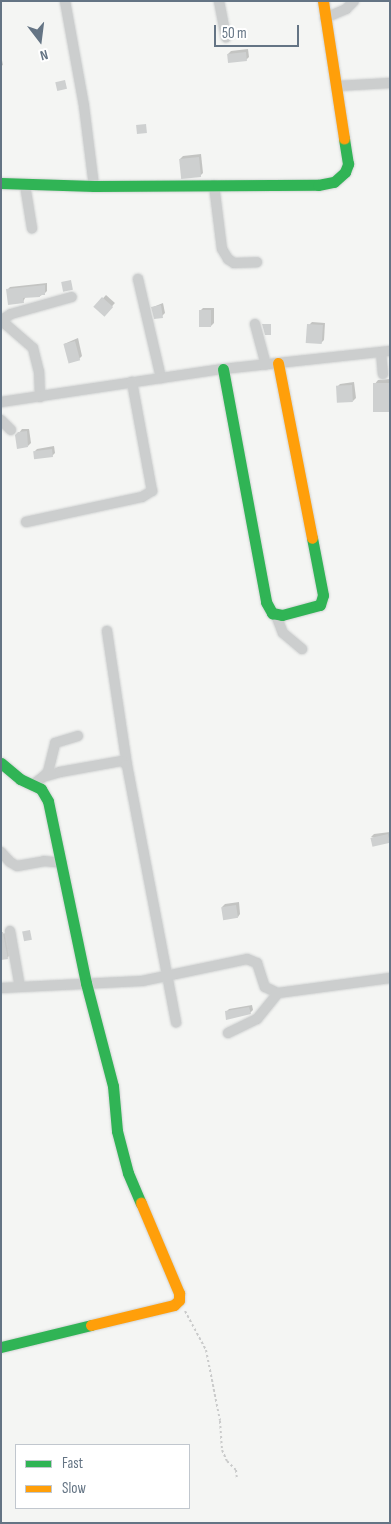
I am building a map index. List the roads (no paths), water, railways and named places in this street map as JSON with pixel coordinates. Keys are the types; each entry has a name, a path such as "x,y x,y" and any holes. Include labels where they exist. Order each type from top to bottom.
{"street":[{"path":"66,1 84,106 94,186"},
{"path":"219,1 226,38"},
{"path":"1,184 94,186 318,185 334,182 341,177 348,164 323,1"},
{"path":"325,18 346,10 354,1"},
{"path":"337,86 390,83"},
{"path":"25,185 32,228"},
{"path":"214,185 222,249 228,259 234,263 256,262"},
{"path":"138,279 161,378"},
{"path":"40,397 39,372 33,348 5,324 5,318 11,314 72,297"},
{"path":"255,324 272,364 323,595 320,605 310,610 276,614"},
{"path":"1,402 223,369 386,351 383,374"},
{"path":"223,369 266,602 268,609 276,614 283,633 302,649"},
{"path":"26,522 142,497 152,491 132,382"},
{"path":"1,420 11,430"},
{"path":"107,631 127,765 176,1022"},
{"path":"43,778 48,772 55,743 78,736"},
{"path":"32,785 43,778 60,772 122,761 127,765"},
{"path":"1,763 20,779 41,789 48,801 86,983 113,1086 117,1131 128,1173 179,1293 179,1300 174,1306 1,1347"},
{"path":"1,852 17,866 44,861 62,863"},
{"path":"10,931 20,987"},
{"path":"1,988 142,981 253,960 257,963 266,987 278,993 385,979 390,986"},
{"path":"228,1033 257,1018 278,993"}]}
